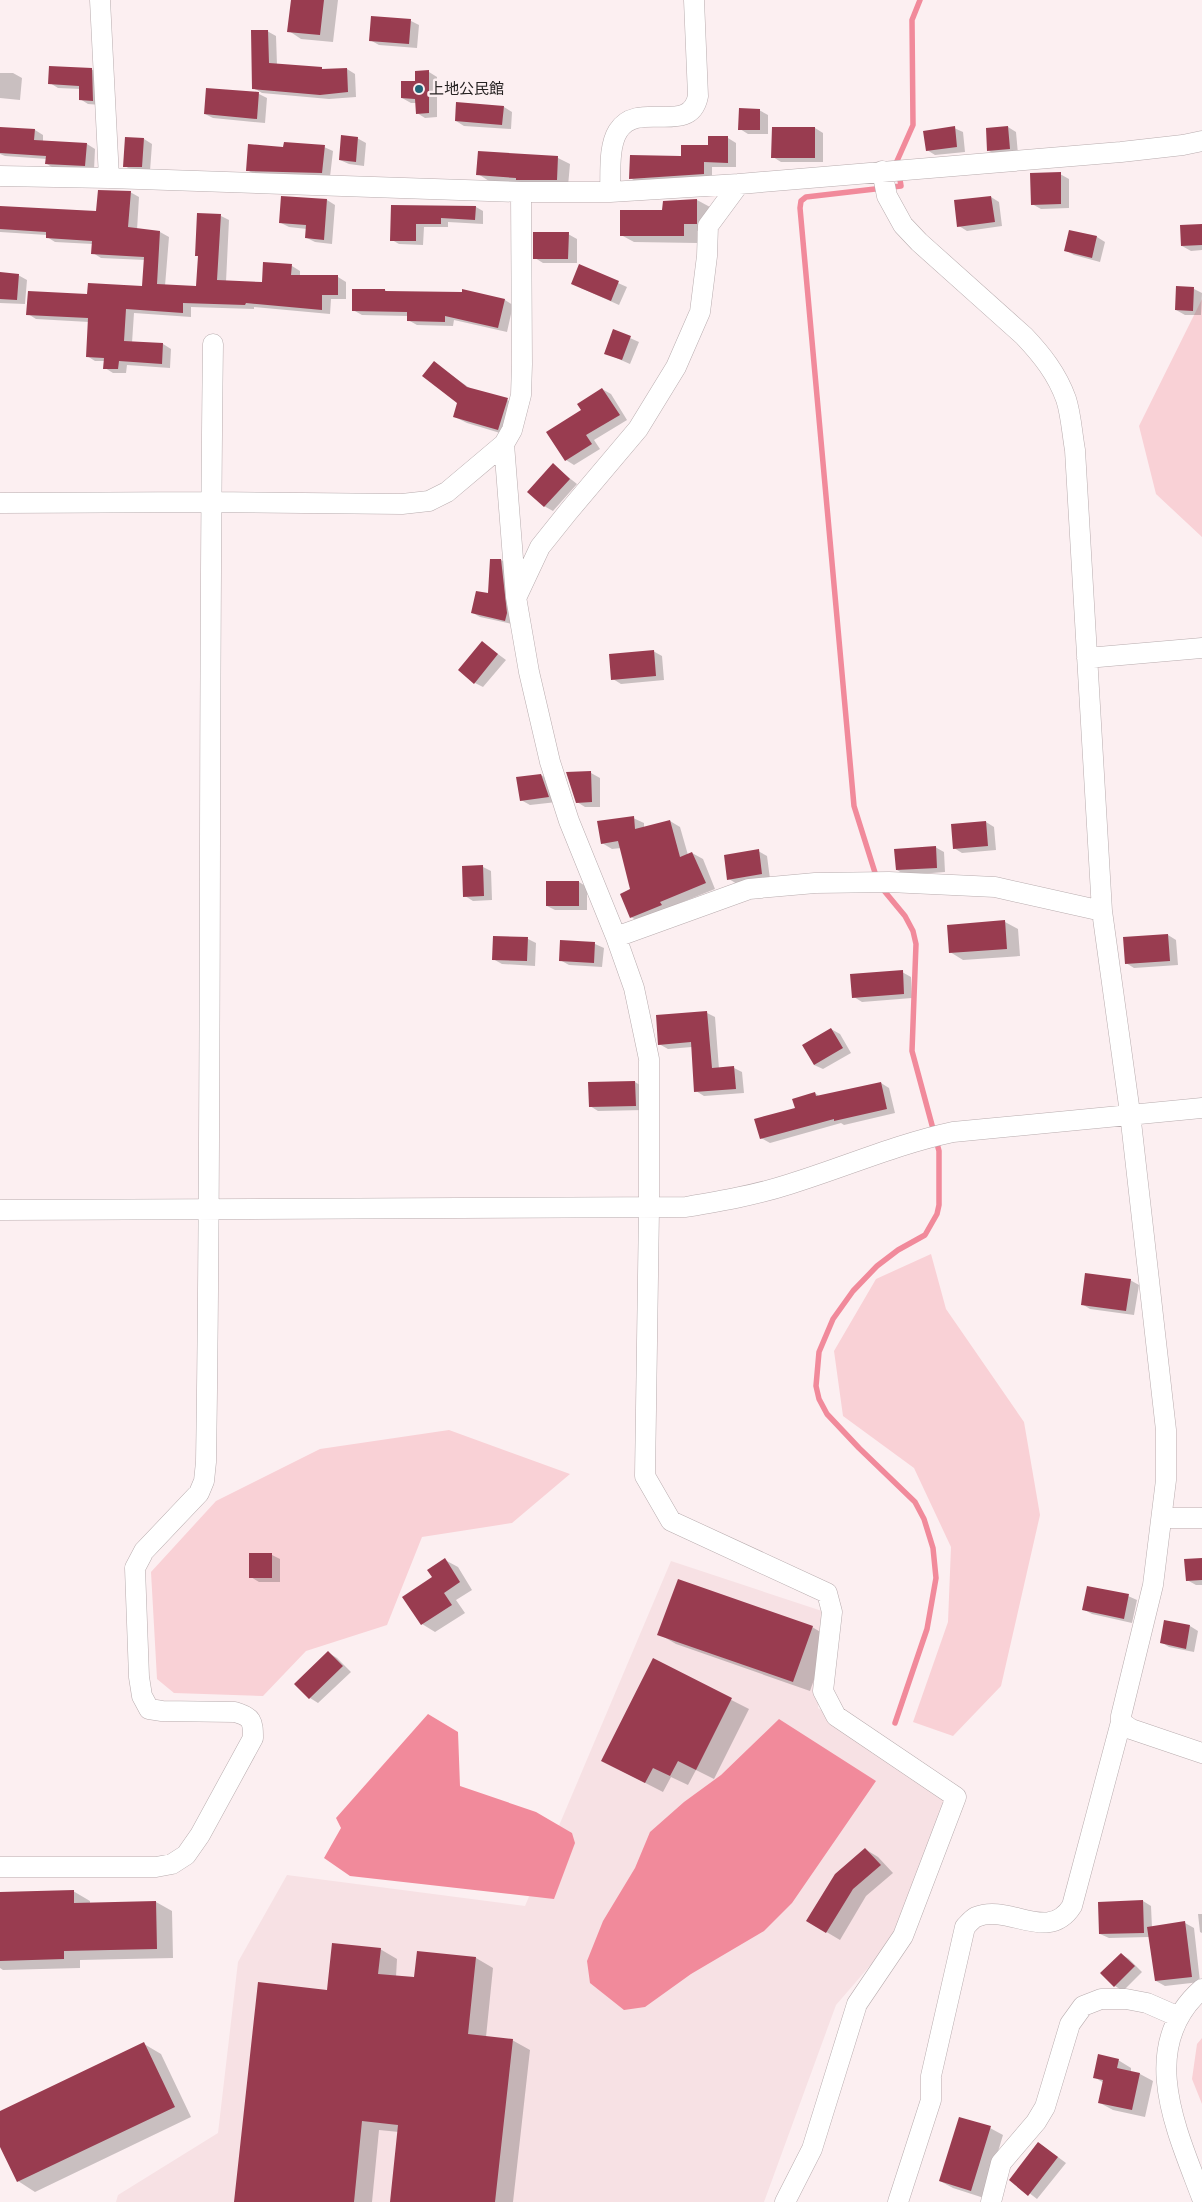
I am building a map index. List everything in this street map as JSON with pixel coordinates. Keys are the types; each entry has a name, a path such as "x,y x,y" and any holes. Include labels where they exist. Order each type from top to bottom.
{"street":[{"path":"100,0 109,178"},
{"path":"610,192 611,157 617,132 625,123 634,118 645,116 683,117 691,112 696,105 698,96 694,0"},
{"path":"0,176 520,192 610,192 739,184 1121,152 1202,141"},
{"path":"882,171 887,196 903,225 1040,353 1054,374 1066,400 1075,450 1102,912 1130,1114 1166,1430 1166,1480 1153,1585 1121,1722 1072,1906 1065,1917 1053,1922 1039,1923 994,1913 975,1917 964,1927 931,2076 932,2100 898,2202"},
{"path":"516,598 540,547 638,429 676,367 700,312 707,256 708,226 739,184"},
{"path":"0,503 211,502 402,504 429,501 447,492 504,444 512,430 521,395 520,192"},
{"path":"0,1867 156,1867 172,1864 186,1855 200,1835 253,1738 253,1724 247,1715 235,1712 162,1711 149,1709 142,1696 139,1677 135,1568 144,1551 199,1493 204,1481 210,1210 213,344"},
{"path":"504,444 516,598 529,672 550,762 569,821 616,937 634,988 649,1059 650,1209 645,1476 671,1521 827,1594 832,1612 823,1691 836,1716 956,1797 903,1936 857,2004 812,2149 785,2202"},
{"path":"1087,658 1202,648"},
{"path":"616,937 749,890 814,883 889,882 995,887 1102,912"},
{"path":"0,1210 650,1209 686,1207 758,1194 921,1139 953,1132 1202,1108"},
{"path":"1162,1518 1202,1518"},
{"path":"1121,1722 1130,1729 1202,1753"},
{"path":"1202,1989 1173,2026 1168,2045 1168,2094 1173,2122 1202,2198"},
{"path":"991,2202 1001,2163 1036,2122 1045,2107 1070,2024 1083,2006 1101,1999 1126,1999 1147,2002 1180,2018"}],"shaded area":[{"path":"1202,299 1202,537 1156,494 1139,426"},
{"path":"931,1254 946,1309 1024,1422 1040,1515 1001,1686 953,1736 913,1722 948,1622 951,1547 914,1468 843,1416 834,1351 876,1279"},
{"path":"449,1430 570,1474 512,1523 422,1537 387,1625 306,1651 263,1696 174,1693 157,1679 151,1572 216,1501 320,1449"},
{"path":"671,1561 825,1612 818,1708 947,1797 893,1939 836,2005 764,2202 116,2202 118,2195 218,2133 238,1962 287,1875 525,1906"},
{"path":"428,1714 458,1732 460,1786 536,1812 572,1833 575,1843 554,1899 350,1876 324,1858 341,1828 336,1818"},
{"path":"779,1719 876,1781 792,1903 764,1931 691,1974 645,2007 624,2010 590,1983 587,1961 603,1921 635,1868 650,1832 684,1802 721,1775"},
{"path":"1202,2038 1202,2104 1192,2079 1197,2044"}],"building":[{"path":"291,0 324,0 320,35 287,32"},
{"path":"371,16 411,19 409,44 369,41"},
{"path":"251,30 268,30 269,63 322,67 322,69 347,68 348,92 320,95 252,89"},
{"path":"49,66 92,68 93,101 79,100 79,86 48,84"},
{"path":"429,70 429,113 416,114 415,99 401,98 401,81 415,81 415,71"},
{"path":"206,88 259,92 257,119 204,114"},
{"path":"456,102 504,106 502,125 455,121"},
{"path":"739,108 760,109 760,130 738,130"},
{"path":"955,126 957,147 926,151 923,131"},
{"path":"1008,126 1010,149 987,151 986,128"},
{"path":"0,127 35,129 34,140 87,143 85,166 45,164 46,156 0,153"},
{"path":"772,127 815,127 815,158 771,158"},
{"path":"341,135 358,137 356,162 339,160"},
{"path":"708,136 728,136 728,163 704,162 704,174 629,179 630,155 681,156 681,145 708,145"},
{"path":"125,137 144,138 142,167 123,167"},
{"path":"284,142 325,145 322,173 246,171 248,144 283,147"},
{"path":"478,151 558,156 557,180 516,180 516,178 476,175"},
{"path":"1061,172 1061,204 1031,205 1030,173"},
{"path":"98,190 131,191 128,227 160,231 157,284 196,286 198,256 195,256 197,213 221,214 217,280 262,282 263,262 292,264 291,275 338,275 338,295 322,295 322,310 246,303 245,305 183,303 183,313 126,309 124,341 163,343 162,364 119,361 118,369 103,369 104,358 86,357 88,318 26,315 28,291 87,294 88,283 142,286 144,257 91,254 92,241 46,238 46,232 0,229 0,206 96,211"},
{"path":"281,196 327,199 324,240 305,238 306,225 279,223"},
{"path":"991,196 995,222 957,227 954,200"},
{"path":"697,199 697,224 684,224 684,236 620,236 620,210 662,210 663,201"},
{"path":"391,205 476,206 475,220 441,218 441,224 416,224 416,241 390,241"},
{"path":"1202,224 1202,245 1181,246 1180,225"},
{"path":"1069,230 1097,236 1092,258 1064,251"},
{"path":"533,232 569,232 568,259 533,259"},
{"path":"579,264 619,281 611,301 571,284"},
{"path":"0,272 19,274 17,300 0,299"},
{"path":"1176,286 1194,287 1193,311 1175,310"},
{"path":"352,289 462,292 462,289 505,299 498,328 445,316 445,322 407,321 407,312 352,311"},
{"path":"613,329 631,336 622,360 604,354"},
{"path":"434,361 467,387 508,398 498,430 453,417 457,403 422,376"},
{"path":"602,388 620,415 586,435 592,444 565,461 546,432 581,410 577,404"},
{"path":"553,463 570,479 544,507 527,492"},
{"path":"490,559 501,559 507,613 505,621 471,613 476,591 488,593"},
{"path":"482,641 498,654 474,684 458,670"},
{"path":"654,650 656,676 611,680 609,654"},
{"path":"591,771 592,802 576,803 566,772"},
{"path":"541,774 549,797 520,801 516,777"},
{"path":"634,816 635,829 670,820 680,857 692,852 706,883 660,902 662,905 630,918 620,894 630,889 618,841 601,844 597,821"},
{"path":"986,821 988,846 953,849 951,824"},
{"path":"936,846 937,868 896,870 894,849"},
{"path":"759,849 762,874 727,880 724,855"},
{"path":"483,865 484,896 463,897 462,866"},
{"path":"546,881 579,881 579,906 546,906"},
{"path":"1005,920 1007,949 949,953 947,925"},
{"path":"1168,934 1170,961 1125,964 1123,937"},
{"path":"493,936 528,937 527,961 492,960"},
{"path":"560,940 595,942 594,963 559,961"},
{"path":"903,970 904,994 852,998 850,974"},
{"path":"707,1011 712,1068 734,1066 736,1089 694,1092 691,1042 658,1045 656,1015"},
{"path":"831,1028 843,1048 814,1065 802,1045"},
{"path":"635,1081 636,1106 589,1107 588,1082"},
{"path":"881,1082 887,1109 834,1121 834,1119 760,1139 754,1119 795,1108 792,1099 815,1092 816,1096"},
{"path":"1085,1273 1131,1279 1126,1311 1081,1305"},
{"path":"249,1553 272,1553 272,1578 249,1578"},
{"path":"445,1558 460,1582 444,1593 452,1605 421,1625 402,1597 432,1577 427,1570"},
{"path":"1202,1558 1202,1580 1186,1581 1184,1559"},
{"path":"678,1579 813,1626 793,1682 657,1635"},
{"path":"1087,1586 1129,1594 1124,1619 1082,1610"},
{"path":"1164,1620 1190,1625 1186,1649 1160,1643"},
{"path":"328,1651 343,1666 309,1699 294,1684"},
{"path":"653,1658 732,1698 696,1770 678,1761 670,1776 653,1768 645,1783 601,1761"},
{"path":"865,1848 881,1865 853,1889 826,1933 806,1921 835,1874"},
{"path":"74,1890 74,1903 156,1901 157,1949 64,1951 64,1959 0,1961 0,1892"},
{"path":"1143,1900 1144,1933 1099,1934 1098,1902"},
{"path":"1185,1921 1192,1977 1155,1981 1147,1927"},
{"path":"332,1943 381,1948 378,1974 414,1977 417,1951 476,1957 468,2034 513,2039 495,2202 390,2202 398,2125 362,2121 354,2202 234,2202 258,1982 327,1990"},
{"path":"1121,1953 1135,1966 1114,1987 1100,1973"},
{"path":"144,2042 175,2107 17,2182 0,2147 0,2111"},
{"path":"1098,2054 1119,2059 1117,2068 1140,2073 1132,2110 1098,2103 1103,2080 1093,2078"},
{"path":"959,2117 991,2126 971,2191 939,2181"},
{"path":"1038,2142 1058,2157 1028,2196 1009,2180"}],"waterway":[{"path":"877,879 854,806 800,208 801,201 806,197 901,186 897,161 913,125 912,20 920,0"},
{"path":"881,887 905,916 913,931 916,944 912,1051 939,1151 939,1205 937,1214 925,1235 898,1250 877,1266 853,1291 833,1319 819,1352 816,1386 819,1399 827,1414 915,1502 924,1519 933,1548 936,1578 927,1629 895,1723"}],"place":[{"name":"上地公民館","path":"419,89"}]}
